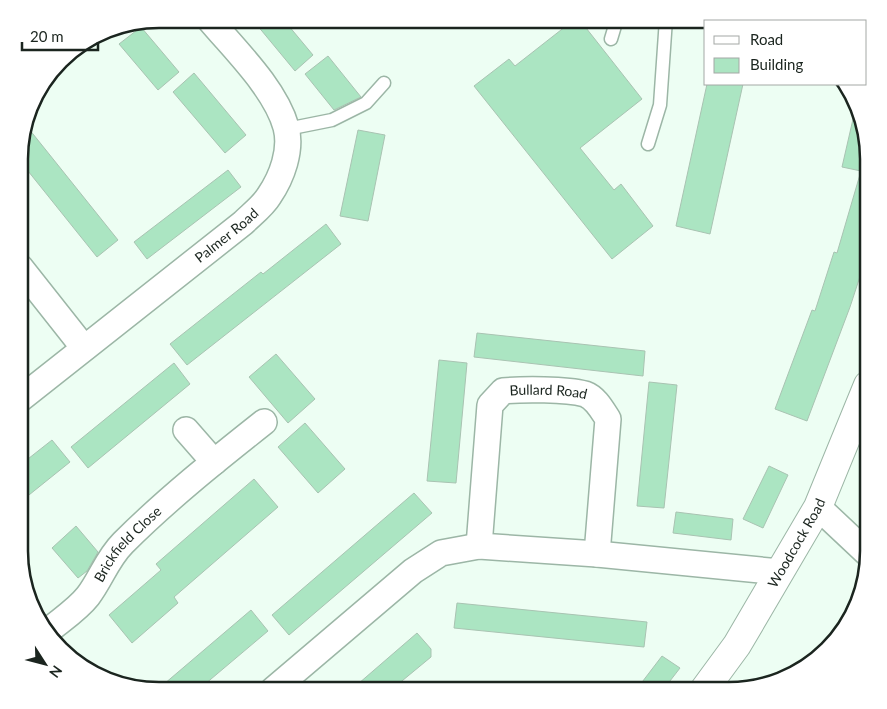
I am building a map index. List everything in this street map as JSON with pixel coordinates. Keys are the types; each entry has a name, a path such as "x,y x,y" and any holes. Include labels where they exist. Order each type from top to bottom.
{"street":[{"name":"Palmer Road","path":"28,393 243,224 269,197 286,165 287,129 279,108 253,72 216,28"},
{"path":"28,277 84,348"},
{"name":"Bullard Road","path":"479,546 490,405 503,391 522,389 586,394 599,404 608,419 597,554"},
{"name":"Woodcock Road","path":"710,682 737,645 818,507 859,406"},
{"name":"Brickfield Close","path":"53,627 87,598 107,562 122,544 214,462 264,422"},
{"path":"186,430 214,462"},
{"path":"818,507 859,546"},
{"path":"283,681 413,571 442,553 479,546 597,554 780,572"}],"lane":[{"path":"611,39 614,28"},
{"path":"648,144 660,104 665,28"},
{"path":"287,129 332,120 366,103 384,83"}],"building":[{"path":"259,28 290,28 313,55 295,71"},
{"path":"564,28 586,28 642,99 580,148 614,190 621,184 653,226 612,259 474,86 509,59 515,66"},
{"path":"138,29 143,29 179,72 158,90 119,44"},
{"path":"328,56 361,97 334,110 305,74"},
{"path":"194,73 246,135 225,153 173,92"},
{"path":"707,85 743,85 710,234 676,226"},
{"path":"853,117 858,141 860,171 842,167"},
{"path":"358,130 385,135 368,221 340,216"},
{"path":"31,131 118,240 97,257 28,171"},
{"path":"228,170 241,187 147,259 134,242"},
{"path":"860,175 860,277 807,421 775,409 812,310 815,311 834,252 837,253"},
{"path":"326,224 341,244 187,365 170,344 261,272 263,274"},
{"path":"477,333 645,351 643,376 474,357"},
{"path":"276,354 315,399 288,423 249,377"},
{"path":"439,360 467,363 456,483 427,481"},
{"path":"174,363 190,384 88,468 71,447"},
{"path":"649,382 677,385 664,508 637,506"},
{"path":"305,423 345,469 318,493 278,447"},
{"path":"52,440 70,462 28,496 28,459"},
{"path":"769,466 788,475 763,528 743,519"},
{"path":"254,479 278,507 174,597 178,603 132,643 109,615 161,570 156,564"},
{"path":"414,493 432,513 289,635 272,615"},
{"path":"676,512 733,519 731,540 673,533"},
{"path":"76,526 98,552 87,571 78,578 52,548"},
{"path":"457,603 647,622 644,647 454,628"},
{"path":"251,610 268,631 209,681 168,681"},
{"path":"417,633 431,649 431,657 401,681 361,681"},
{"path":"662,656 680,668 669,682 642,682"}]}
